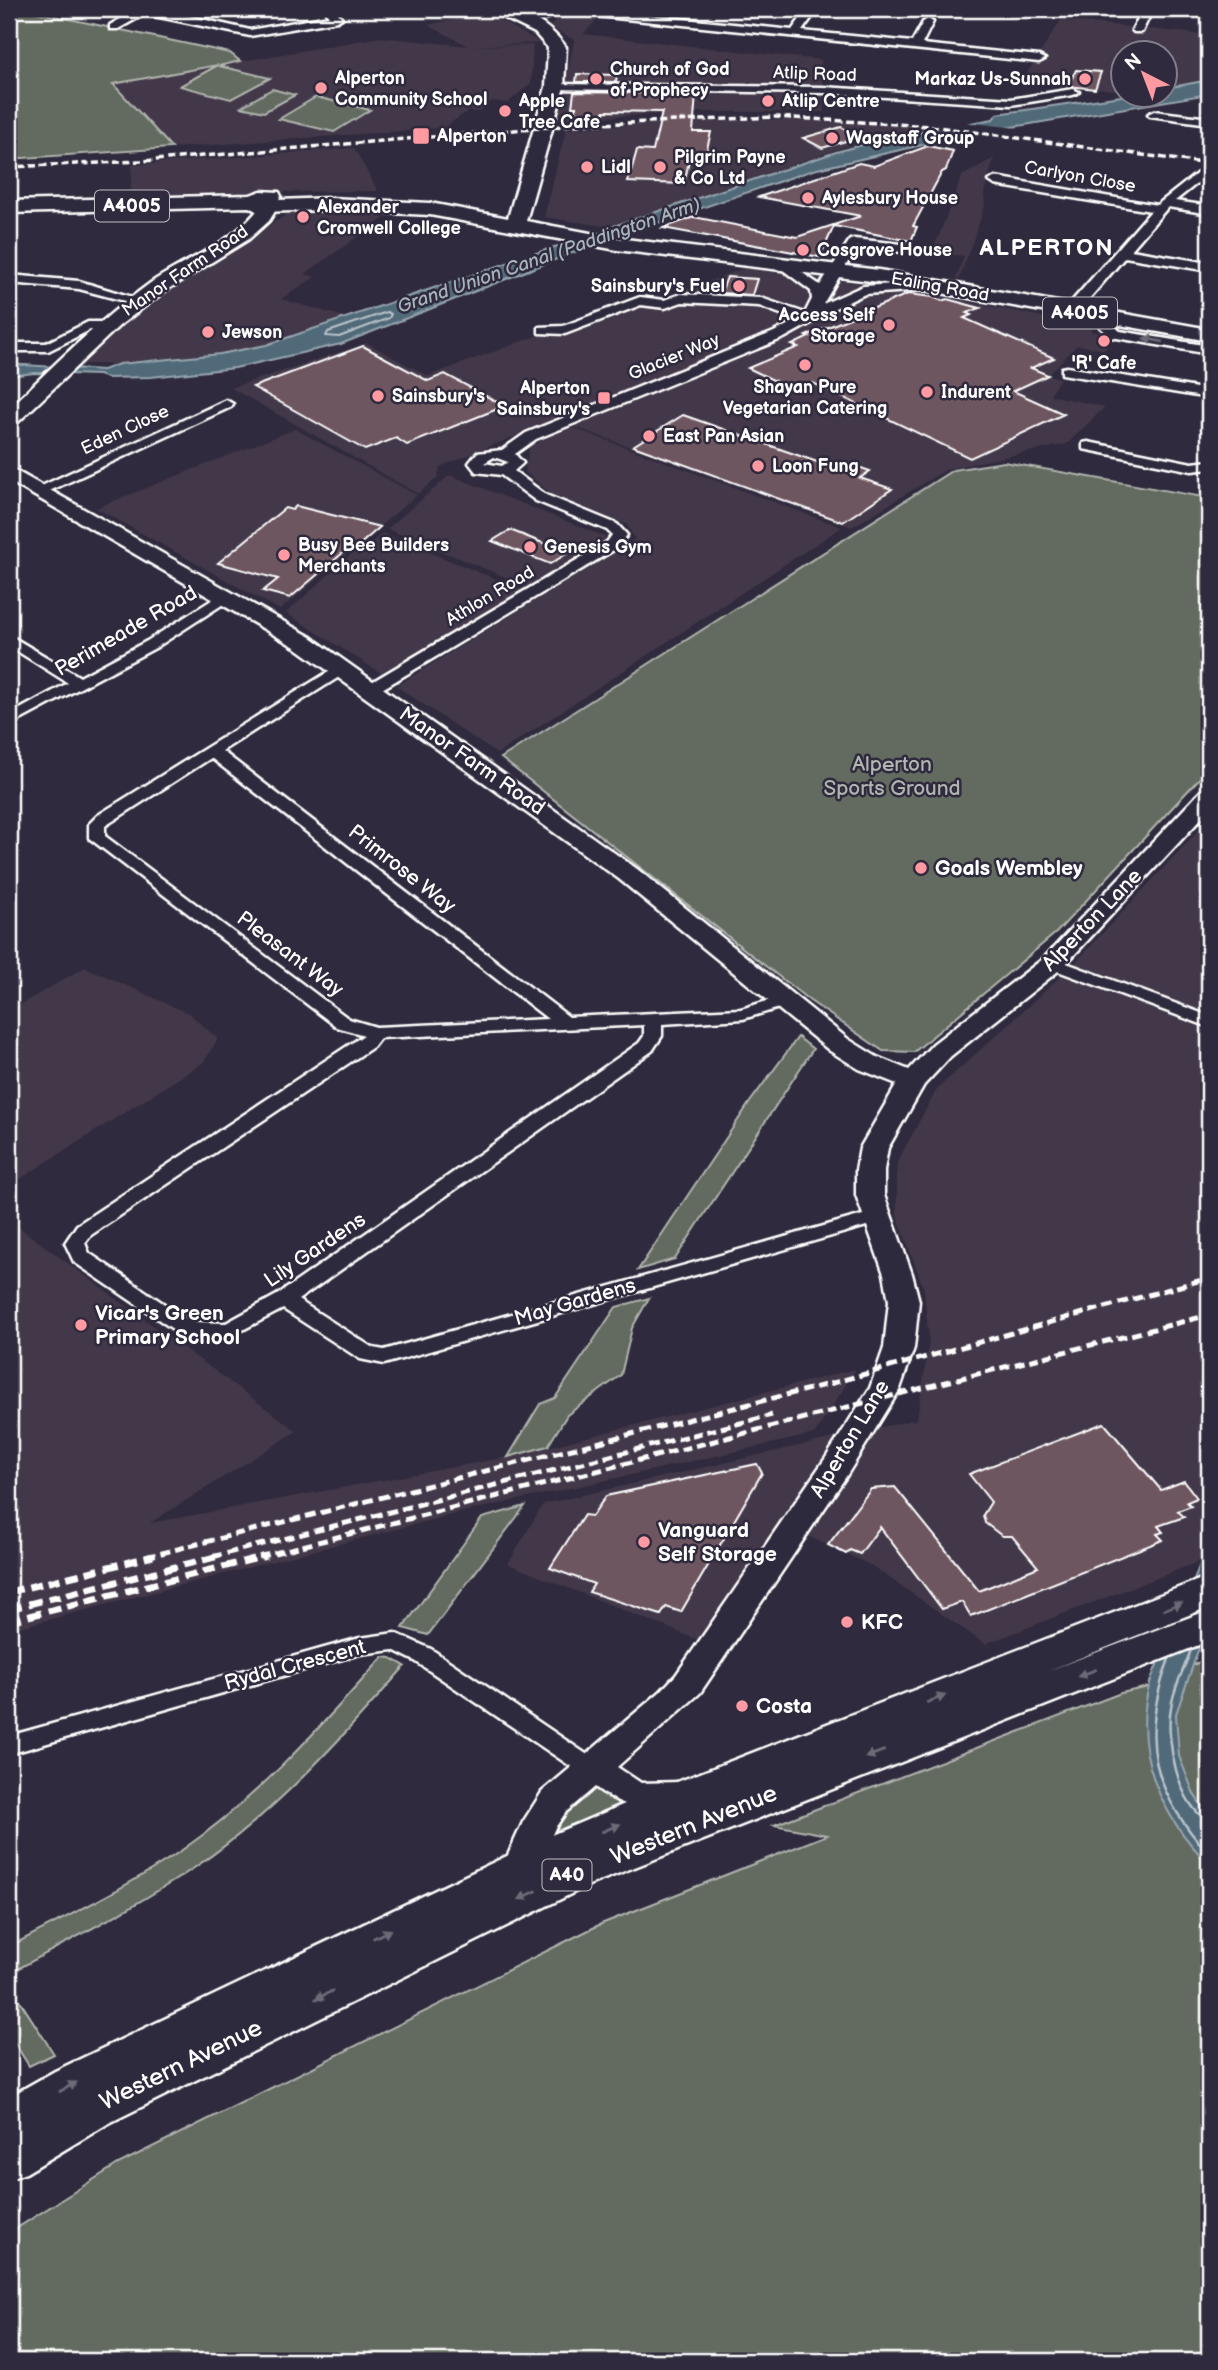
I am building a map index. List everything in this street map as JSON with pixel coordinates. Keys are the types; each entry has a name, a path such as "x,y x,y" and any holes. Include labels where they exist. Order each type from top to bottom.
{"highway":[{"name":"Western Avenue","path":"9,2158 92,2109 573,1873 1144,1634 1209,1591"},
{"name":"Western Avenue","path":"9,2121 71,2085 521,1866 692,1794 1144,1634 1209,1625"}],"main road":[{"path":"500,9 541,29 557,47 555,87 517,221"},
{"name":"A4005","path":"9,207 270,203 394,205 517,221"},
{"name":"Ealing Road","path":"517,221 557,232 588,234"},
{"name":"Ealing Road","path":"517,221 668,249 934,286 1209,335"}],"street":[{"path":"114,27 148,10 255,33 337,18 329,9"},
{"path":"1138,30 1148,9"},
{"path":"541,29 556,10"},
{"path":"525,20 556,10 1039,59"},
{"path":"794,35 810,13"},
{"path":"915,47 928,22"},
{"name":"Atlip Road","path":"555,87 823,90 1011,102 1073,92"},
{"path":"1154,114 1209,121"},
{"path":"1070,312 1162,206 1209,168"},
{"name":"Carlyon Close","path":"995,181 1209,211"},
{"name":"Manor Farm Road","path":"9,420 74,355 136,300 228,244 250,228 270,203"},
{"name":"Glacier Way","path":"505,471 481,469 476,463 482,456 505,454 531,436 779,335 809,317 834,271 854,243 902,248"},
{"path":"1121,253 1209,267"},
{"path":"781,264 817,289 820,299"},
{"path":"9,279 79,285 136,300"},
{"path":"544,330 565,330 640,301 665,304 681,298 761,302 809,317 863,290 934,286"},
{"path":"1107,318 1107,327 1116,334 1209,350"},
{"path":"9,347 48,347 88,327 106,326"},
{"path":"1067,371 1209,394"},
{"name":"Eden Close","path":"40,490 226,404"},
{"path":"1088,446 1192,467 1209,465"},
{"path":"505,454 516,463 505,471"},
{"name":"Athlon Road","path":"372,689 612,544 620,535 612,527 541,498 505,471"},
{"name":"Manor Farm Road","path":"9,473 303,642 628,874 839,1045 868,1063 913,1081"},
{"name":"Perimeade Road","path":"9,721 152,644 226,596"},
{"path":"9,640 79,683"},
{"name":"Pleasant Way","path":"341,669 104,819 97,824 97,838 343,1023 375,1033 743,1014 783,1001"},
{"name":"Primrose Way","path":"212,751 565,1023"},
{"name":"Alperton Lane","path":"521,1866 540,1822 554,1802 688,1684 836,1467 885,1389 899,1348 904,1301 898,1273 870,1195 870,1170 874,1148 913,1081 942,1050 1053,964 1209,796"},
{"path":"1053,964 1209,1022"},
{"name":"Lily Gardens","path":"375,1033 367,1043 84,1230 75,1243 81,1256 187,1329 229,1330 285,1300 646,1047 653,1037 653,1019"},
{"name":"May Gardens","path":"285,1300 367,1354 384,1357 877,1217"},
{"name":"Rydal Crescent","path":"9,1745 360,1646 395,1642 423,1655 593,1770"},
{"path":"593,1770 609,1777 628,1792 645,1797 692,1794"}],"shaded area":[{"name":"Alperton Community School","path":"485,12 541,43 473,46 533,45 531,83 508,103 492,101 479,112 469,111 443,128 172,148 112,84 380,37 468,46 428,25"},
{"path":"563,12 600,17 583,34 821,60 824,112 707,112 559,119 574,40 550,27"},
{"path":"1209,12 1209,79 1180,85 1180,38 1110,38 1110,90 1022,81 1061,20 1199,34"},
{"path":"696,120 812,120 937,127 844,147 609,227 544,217 566,129"},
{"path":"354,148 378,191 275,192 130,202 132,165"},
{"path":"994,158 984,193 985,206 959,280 956,279 964,256 932,253 962,176"},
{"path":"296,209 393,212 305,274 315,277 281,299 349,318 273,345 168,364 77,364 148,300"},
{"path":"744,268 908,290 1093,327 1090,331 1115,336 1104,350 1077,345 1048,375 1060,378 1050,395 1105,407 1067,444 947,469 852,527 555,420 440,467 438,477 418,494 231,388 367,343 428,376 544,333 562,335"},
{"path":"568,426 842,527 497,754 396,686 635,539 627,525 551,494 525,472 529,447"},
{"path":"295,429 417,495 280,610 96,508"},
{"path":"450,475 606,537 527,586 387,529"},
{"path":"382,533 523,590 382,674 286,613 355,551 360,552"},
{"path":"1209,819 1209,1558 985,1644 872,1566 794,1530 713,1646 508,1564 543,1504 917,1419 929,1342 924,1290 897,1215 897,1162 937,1089 1071,967"},
{"path":"85,967 190,1014 218,1039 203,1063 9,1186 9,1011"},
{"path":"9,1220 297,1431 150,1523 508,1457 856,1369 815,1434 455,1514 9,1630"}],"green space":[{"path":"9,9 22,9 230,53 240,61 219,66 270,78 231,99 180,86 218,65 113,84 172,148 9,159"},
{"path":"272,89 295,95 264,112 241,107"},
{"path":"316,97 370,110 334,132 279,119"},
{"name":"Alperton Sports Ground","path":"1004,462 1209,498 1209,768 1057,932 914,1052 883,1051 810,1001 501,758 953,470"},
{"path":"798,1037 813,1049 675,1259 638,1270 750,1102"},
{"path":"649,1298 632,1328 621,1375 567,1415 548,1446 508,1457 540,1404 555,1398 616,1307"},
{"path":"525,1506 428,1635 403,1628 482,1518"},
{"path":"383,1657 391,1658 405,1666 306,1774 252,1824 172,1882 9,1974 9,1947 140,1876 210,1829 288,1760"},
{"path":"1209,1657 1209,2361 9,2361 9,2233 118,2164 601,1924 827,1835 774,1825 1121,1693 1153,1686"},
{"path":"601,1778 622,1803 561,1830 552,1827 554,1818"},
{"path":"9,1984 54,2054 29,2066 9,2034"}],"water":[{"path":"1209,80 1209,94 1180,99 1180,85"},
{"name":"Grand Union Canal (Paddington Arm)","path":"1110,98 1110,108 1125,108 970,134 813,170 590,246 341,344 235,368 151,377 107,378 99,375 34,373 9,376 9,364 103,370 119,364 220,354 266,345 554,247 574,243 614,226 836,152 888,138 993,119 997,114"},
{"path":"1209,1543 1209,1619 1176,1714 1179,1756 1194,1794 1209,1818 1209,1864 1177,1826 1155,1783 1148,1760 1145,1711 1152,1677 1182,1613"}],"pier":[{"path":"964,122 1017,128 984,135 933,129"}],"building":[{"name":"Markaz Us-Sunnah","path":"1076,70 1101,72 1095,89 1068,86"},
{"name":"Church of God of Prophecy","path":"577,74 617,75 616,82 576,82"},
{"path":"574,92 696,94 693,132 711,132 706,153 691,152 684,184 628,182 637,150 653,151 662,112 604,111 604,114 592,114 591,117 574,117"},
{"name":"Wagstaff Group","path":"841,127 860,137 822,148 803,138"},
{"path":"928,146 953,151 946,170 942,172 913,226 917,227 911,241 834,226 820,257 663,228 694,217 797,237 861,216 759,197 859,163 874,166"},
{"name":"Sainsbury's Fuel","path":"727,277 757,279 752,295 721,293"},
{"path":"908,294 933,297 942,301 947,299 980,308 967,313 971,315 964,318 1054,358 1031,368 1048,375 1013,391 1064,414 970,458 813,383 794,390 748,368 798,347 792,345 809,337 806,336"},
{"name":"Sainsbury's","path":"363,346 428,381 445,374 505,406 407,445 396,438 365,450 253,387"},
{"name":"Loon Fung","path":"683,415 837,469 847,463 870,471 860,478 892,489 843,522 633,446"},
{"name":"Busy Bee Builders Merchants","path":"296,506 380,527 357,547 351,546 290,598 263,591 278,579 218,563 285,508 292,510"},
{"name":"Genesis Gym","path":"510,530 568,553 550,564 492,541"},
{"path":"1104,1423 1161,1490 1184,1481 1197,1498 1187,1502 1191,1506 1178,1511 1184,1517 1158,1526 1163,1532 1157,1534 1163,1540 971,1616 962,1602 942,1609 880,1527 860,1554 850,1550 846,1554 828,1545 871,1489 895,1487 979,1591 1038,1567 1012,1536 1002,1536 985,1523 983,1515 991,1502 969,1474"},
{"name":"Vanguard Self Storage","path":"757,1464 762,1473 681,1612 666,1607 661,1615 589,1592 594,1584 550,1568 584,1515 592,1516 606,1496"}],"railway":[{"path":"9,167 143,161 574,125 776,117 930,126 1209,164"},
{"path":"146,1557 833,1383 1209,1278"},
{"path":"259,1557 1209,1315"},
{"path":"212,1557 772,1415"},
{"path":"9,1592 153,1556"},
{"path":"9,1609 219,1556"},
{"path":"9,1621 266,1556"}],"place":[{"name":"Church of God of Prophecy","path":"596,79"},
{"name":"Markaz Us-Sunnah","path":"1085,79"},
{"name":"Alperton Community School","path":"321,88"},
{"name":"Atlip Centre","path":"768,101"},
{"name":"Apple Tree Cafe","path":"505,111"},
{"name":"Alperton","path":"421,136"},
{"name":"Wagstaff Group","path":"832,138"},
{"name":"Lidl","path":"587,167"},
{"name":"Pilgrim Payne & Co Ltd","path":"660,167"},
{"name":"Aylesbury House","path":"808,198"},
{"name":"Alexander Cromwell College","path":"303,217"},
{"name":"Cosgrove House","path":"803,250"},
{"name":"Sainsbury's Fuel","path":"739,286"},
{"name":"Access Self Storage","path":"889,325"},
{"name":"Jewson","path":"208,332"},
{"name":"'R' Cafe","path":"1104,341"},
{"name":"Shayan Pure Vegetarian Catering","path":"805,365"},
{"name":"Indurent","path":"927,392"},
{"name":"Sainsbury's","path":"378,396"},
{"name":"Alperton Sainsbury's","path":"604,398"},
{"name":"East Pan Asian","path":"649,436"},
{"name":"Loon Fung","path":"758,466"},
{"name":"Genesis Gym","path":"530,547"},
{"name":"Busy Bee Builders Merchants","path":"284,555"},
{"name":"Goals Wembley","path":"921,868"},
{"name":"Vicar's Green Primary School","path":"81,1325"},
{"name":"Vanguard Self Storage","path":"644,1542"},
{"name":"KFC","path":"847,1622"},
{"name":"Costa","path":"742,1706"}],"district":[{"name":"ALPERTON","path":"1047,248"}]}
